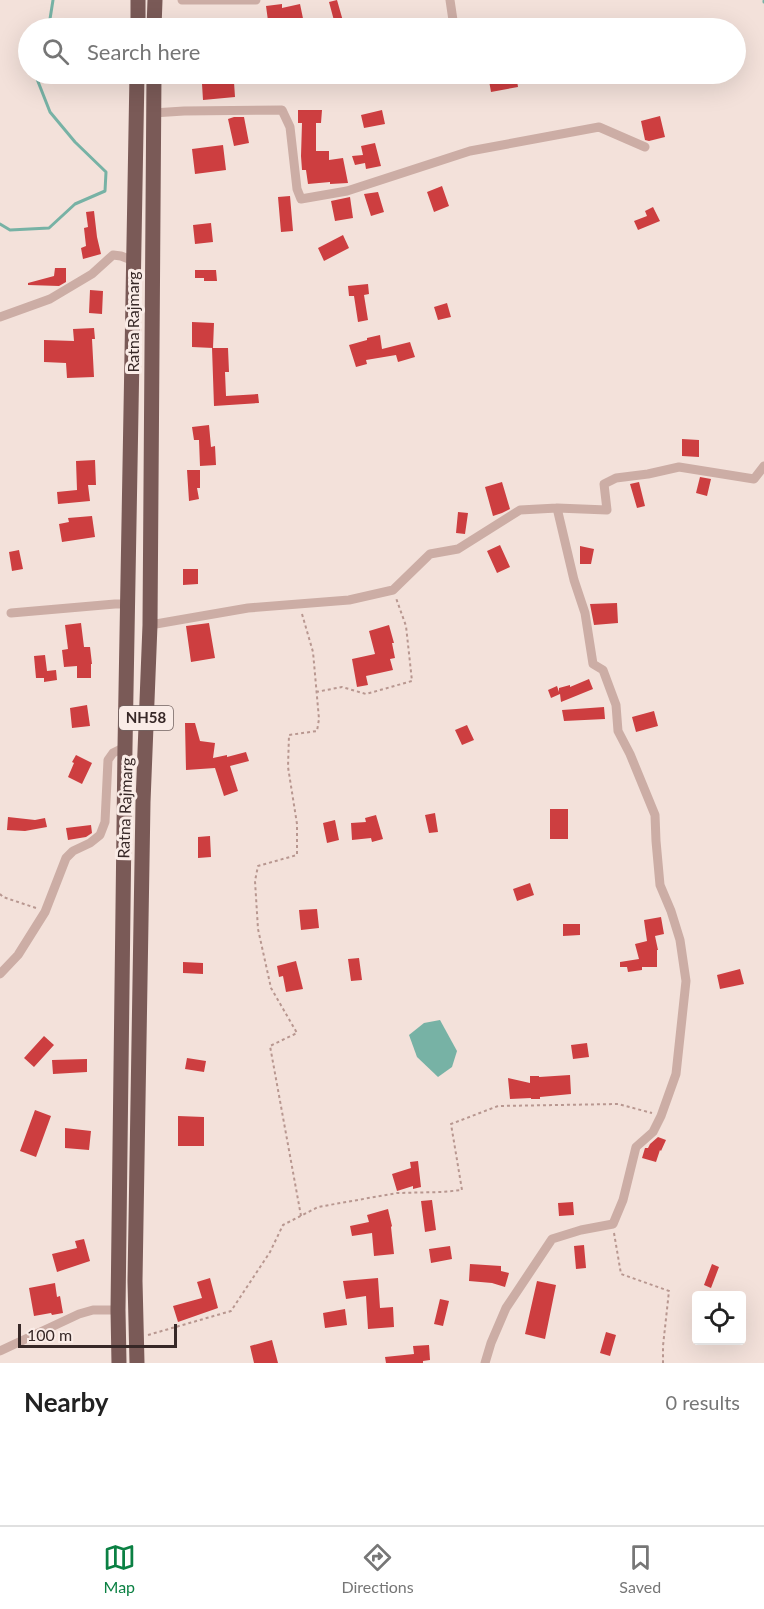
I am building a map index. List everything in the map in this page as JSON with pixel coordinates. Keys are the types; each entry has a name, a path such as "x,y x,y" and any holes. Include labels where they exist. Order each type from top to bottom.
{"main road":[{"path":"138,0 138,18"},
{"path":"154,18 155,0"},
{"name":"Ratna Rajmarg","path":"119,1363 125,747 137,84"},
{"name":"Ratna Rajmarg","path":"137,1363 135,1281 143,801 150,625 154,84"}],"street":[{"path":"182,0 256,0"},
{"path":"450,0 453,18"},
{"path":"153,113 282,111 290,127 297,189 301,199 347,191 470,151 599,127 645,147"},
{"path":"0,317 50,299 92,274 113,255 134,261"},
{"path":"150,625 248,608 349,600 393,590 430,554 458,549 520,510 557,508 607,510 604,484 616,478 648,474 679,466 754,479 764,466"},
{"path":"485,1363 506,1308 552,1239 581,1230 613,1224 623,1200 636,1147 653,1132 676,1074 686,981 680,940 660,885 655,815 618,731 616,705 603,670 593,664 585,613 574,580 557,508"},
{"path":"11,613 128,604"},
{"path":"0,974 18,955 45,912 66,858 73,850 90,843 100,835 105,822 108,760 113,753 125,747"},
{"path":"0,1351 79,1314 93,1310 118,1310"}],"path":[{"path":"316,692 342,687 366,694 412,681 406,626 393,590"},
{"path":"298,604 313,652 319,719 317,731 289,735 288,767 297,824 297,855 258,866 255,881 258,929 271,988 297,1033 270,1046 301,1216"},
{"path":"0,894 45,912"},
{"path":"136,1338 231,1311 270,1252 283,1225 318,1207 397,1193 462,1190 451,1124 498,1106 618,1104 661,1116"},
{"path":"613,1224 621,1274 669,1292 663,1363"}],"water":[{"path":"440,1020 457,1051 452,1067 438,1077 417,1057 409,1035 424,1023"}],"building":[{"path":"337,0 342,18 333,18 329,2"},
{"path":"282,4 282,8 300,4 303,18 268,18 266,6"},
{"path":"202,84 234,84 235,97 203,100"},
{"path":"490,84 518,84 518,87 491,92"},
{"path":"298,110 322,110 321,123 316,123 316,151 329,151 329,160 343,158 348,183 308,184 306,170 302,170 302,123 298,123"},
{"path":"382,110 385,124 364,128 361,115"},
{"path":"660,116 665,137 645,140 641,121"},
{"path":"244,117 249,143 234,146 228,119"},
{"path":"375,143 381,166 366,169 365,163 355,165 352,156 363,155 361,146"},
{"path":"223,145 226,170 195,174 192,149"},
{"path":"442,186 449,206 434,212 427,192"},
{"path":"378,192 384,212 371,216 364,194"},
{"path":"290,196 293,231 281,232 278,197"},
{"path":"350,197 353,218 335,221 331,201"},
{"path":"653,207 660,221 638,230 634,221 647,216 645,211"},
{"path":"94,211 101,254 83,259 81,248 86,246 84,228 88,227 86,212"},
{"path":"211,223 213,242 195,244 193,225"},
{"path":"343,235 349,248 324,261 318,248"},
{"path":"55,268 66,268 66,282 59,286 28,285 28,283 54,276"},
{"path":"195,270 216,270 217,281 195,278"},
{"path":"368,284 369,294 364,295 368,320 358,322 354,296 349,296 348,286"},
{"path":"90,290 103,291 102,314 89,313"},
{"path":"447,303 451,317 438,320 434,307"},
{"path":"192,322 214,323 213,348 192,347"},
{"path":"94,328 95,339 92,339 94,377 67,378 66,363 44,362 44,340 74,341 73,329"},
{"path":"380,335 382,349 410,342 415,357 398,362 396,355 366,360 367,364 356,367 349,345"},
{"path":"212,348 228,348 229,372 225,372 226,396 258,394 259,403 214,406"},
{"path":"209,425 211,447 215,446 216,465 200,466 199,440 194,440 192,427"},
{"path":"682,439 699,440 699,457 682,456"},
{"path":"95,460 96,485 88,485 90,501 58,504 57,492 77,490 76,461"},
{"path":"187,470 200,470 200,488 197,488 199,499 189,501"},
{"path":"700,477 711,479 707,496 696,493"},
{"path":"502,482 510,509 493,516 485,487"},
{"path":"639,482 645,506 637,508 630,484"},
{"path":"458,512 468,513 465,534 456,533"},
{"path":"92,516 95,537 62,542 59,524 69,522 68,518"},
{"path":"500,545 510,567 497,573 487,551"},
{"path":"580,546 594,549 591,564 580,564"},
{"path":"19,550 23,569 12,571 9,552"},
{"path":"183,569 198,569 198,584 183,585"},
{"path":"617,603 618,623 594,625 590,604"},
{"path":"81,623 84,647 90,647 91,678 77,678 77,666 64,667 62,650 68,649 65,625"},
{"path":"209,623 215,658 191,662 186,626"},
{"path":"389,625 394,643 392,643 395,658 390,659 393,670 366,676 368,685 357,687 352,659 375,654 369,631"},
{"path":"45,655 47,671 56,670 57,680 44,682 44,678 36,678 34,656"},
{"path":"589,679 593,689 561,702 560,694 551,698 548,690 557,686 559,692 559,688 570,685 570,687"},
{"path":"87,705 90,726 72,728 70,708"},
{"path":"604,707 605,719 564,721 562,710"},
{"path":"654,711 658,726 636,732 632,717"},
{"path":"185,723 195,723 200,741 215,743 213,758 246,752 249,761 230,766 238,791 224,796 215,768 186,770"},
{"path":"467,725 474,740 462,745 455,730"},
{"path":"76,755 92,763 82,784 68,777"},
{"path":"550,809 568,809 568,839 550,839"},
{"path":"435,813 438,832 429,833 425,815"},
{"path":"376,815 383,839 372,842 371,838 352,840 351,823 366,822 365,818"},
{"path":"8,817 35,820 45,818 47,827 25,831 7,830"},
{"path":"335,820 339,840 327,843 323,823"},
{"path":"91,825 92,833 86,837 68,840 66,828"},
{"path":"210,836 211,857 198,858 198,837"},
{"path":"530,883 534,895 517,901 513,889"},
{"path":"317,909 319,928 301,930 299,910"},
{"path":"661,917 664,934 655,936 658,950 657,967 642,967 642,970 628,972 627,967 620,967 620,962 639,959 635,944 647,941 644,920"},
{"path":"563,924 580,924 580,935 563,936"},
{"path":"359,958 362,980 351,981 348,959"},
{"path":"296,961 303,989 286,992 283,976 279,977 277,966"},
{"path":"183,962 203,963 203,974 183,973"},
{"path":"740,969 744,984 720,989 717,975"},
{"path":"44,1036 54,1045 34,1067 24,1058"},
{"path":"587,1043 589,1057 573,1059 571,1045"},
{"path":"187,1058 206,1061 204,1072 185,1069"},
{"path":"87,1059 87,1072 53,1074 52,1060"},
{"path":"570,1075 571,1094 540,1097 540,1099 510,1099 508,1078 530,1083 530,1076"},
{"path":"35,1110 51,1116 36,1157 20,1151"},
{"path":"178,1116 204,1117 204,1146 178,1146"},
{"path":"65,1128 91,1131 89,1150 65,1148"},
{"path":"658,1137 666,1140 656,1162 642,1158 645,1148 648,1148"},
{"path":"418,1161 421,1187 413,1189 413,1186 397,1191 392,1174 411,1168 410,1162"},
{"path":"432,1200 436,1230 425,1232 421,1201"},
{"path":"573,1202 574,1215 559,1216 558,1203"},
{"path":"388,1209 394,1254 374,1256 372,1233 352,1236 350,1226 369,1222 367,1215"},
{"path":"84,1239 90,1261 57,1272 52,1254 77,1248 75,1241"},
{"path":"584,1245 586,1268 576,1269 574,1246"},
{"path":"450,1246 452,1259 431,1263 429,1249"},
{"path":"470,1264 501,1266 501,1271 509,1273 505,1287 492,1283 469,1281"},
{"path":"712,1264 719,1267 711,1288 704,1285"},
{"path":"210,1278 218,1308 178,1322 173,1306 202,1298 197,1282"},
{"path":"378,1278 380,1308 393,1307 394,1327 368,1329 366,1296 346,1299 343,1281"},
{"path":"537,1281 556,1285 545,1339 525,1334"},
{"path":"55,1283 63,1313 34,1316 29,1288"},
{"path":"440,1299 449,1301 443,1326 434,1324"},
{"path":"345,1309 347,1325 325,1328 323,1313"},
{"path":"606,1332 616,1335 610,1356 600,1353"},
{"path":"272,1340 278,1363 254,1363 250,1346"},
{"path":"429,1345 430,1360 423,1361 423,1363 386,1363 385,1357 414,1354 413,1346"}],"waterway":[{"path":"50,18 53,0"},
{"path":"0,224 10,230 49,228 75,204 105,191 106,172 75,142 50,112 39,84"}]}
